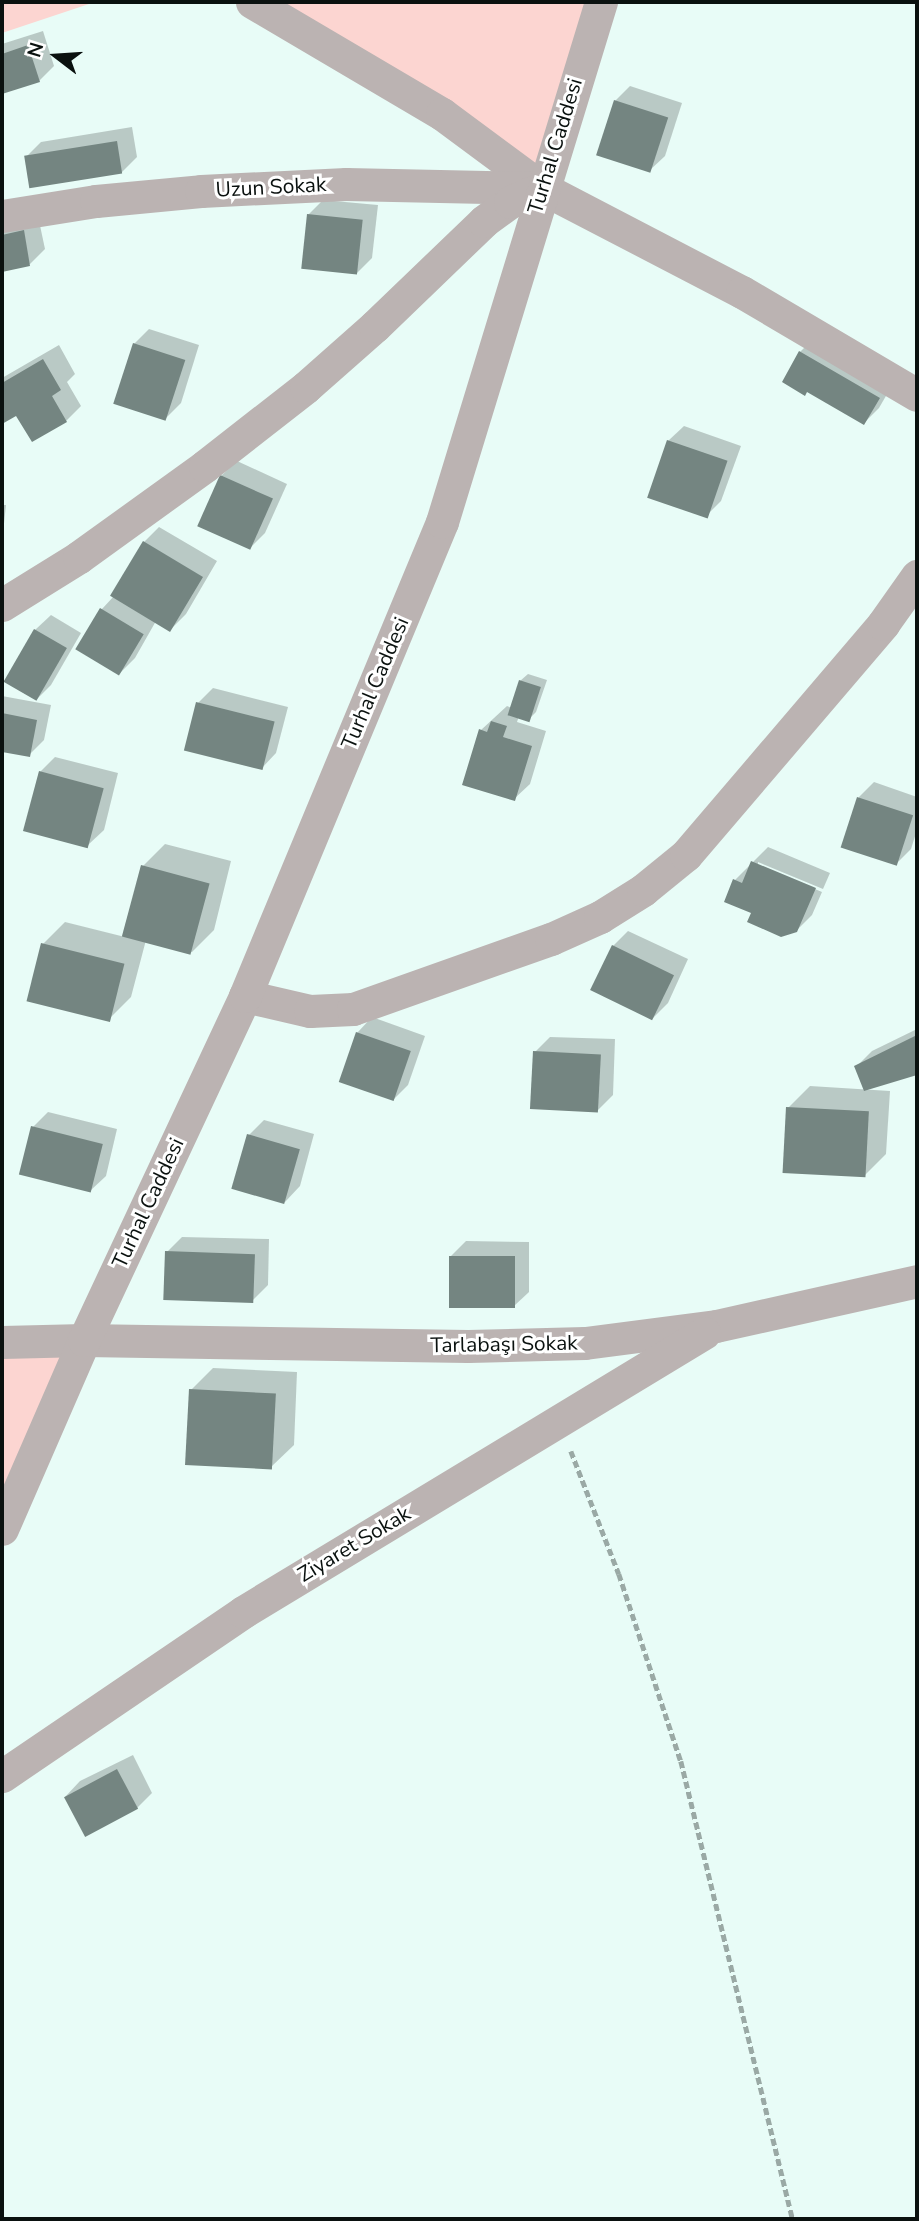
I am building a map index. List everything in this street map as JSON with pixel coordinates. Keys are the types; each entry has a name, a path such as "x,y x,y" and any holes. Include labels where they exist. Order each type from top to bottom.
{"street":[{"path":"252,2 442,114 542,188 742,292 917,395"},
{"name":"Turhal Caddesi","path":"2,1529 84,1340 245,996 442,522 601,2"},
{"name":"Uzun Sokak","path":"2,216 96,201 215,190 346,184 542,188"},
{"path":"2,606 110,535 265,418 375,326 484,221 510,202 542,188"},
{"path":"245,996 310,1011 353,1009 551,939 600,917 643,890 686,855 874,634 917,576"},
{"path":"903,1284 917,1256"},
{"name":"Tarlabaşı Sokak","path":"2,1342 84,1340 468,1346 585,1343 716,1326 903,1284"},
{"name":"Ziyaret Sokak","path":"2,1776 243,1612 716,1326"}],"path":[{"path":"559,1420 619,1574 681,1761 793,2219"}],"shaded area":[{"path":"2,2 95,2 2,33"},
{"path":"252,2 601,2 542,188"},
{"path":"84,1340 2,1529 2,1342"}],"building":[{"path":"28,45 40,82 2,94 2,54"},
{"path":"614,100 668,118 650,173 596,155"},
{"path":"117,141 122,174 29,188 24,156"},
{"path":"307,214 363,220 357,275 301,269"},
{"path":"24,230 30,266 2,272 2,235"},
{"path":"133,343 185,360 166,421 113,404"},
{"path":"799,351 880,398 864,425 807,392 805,396 782,382"},
{"path":"43,359 61,390 52,396 67,422 32,442 16,416 2,424 2,383"},
{"path":"667,440 728,461 708,519 647,498"},
{"path":"220,475 273,499 250,550 197,526"},
{"path":"143,541 203,577 170,632 110,596"},
{"path":"100,608 144,634 119,675 75,649"},
{"path":"34,629 67,648 36,701 4,682"},
{"path":"519,680 541,687 529,722 508,715"},
{"path":"196,702 275,722 262,770 184,751"},
{"path":"2,713 37,720 30,757 2,752"},
{"path":"491,721 507,726 503,737 532,746 515,801 462,785 479,729 487,732"},
{"path":"39,771 104,788 88,848 23,831"},
{"path":"857,797 913,815 897,866 841,847"},
{"path":"751,861 816,888 797,932 781,937 747,922 751,913 724,902 733,879 742,883"},
{"path":"141,865 210,883 190,955 122,936"},
{"path":"41,943 124,964 110,1022 26,1001"},
{"path":"612,945 674,975 652,1020 590,990"},
{"path":"356,1032 411,1051 394,1101 339,1082"},
{"path":"917,1035 917,1075 864,1091 854,1066"},
{"path":"533,1051 601,1055 598,1112 530,1109"},
{"path":"786,1107 869,1111 865,1177 783,1173"},
{"path":"31,1126 103,1144 91,1192 19,1175"},
{"path":"247,1134 300,1149 284,1204 231,1189"},
{"path":"165,1251 255,1254 253,1303 163,1300"},
{"path":"449,1256 515,1256 515,1308 449,1308"},
{"path":"189,1389 276,1394 272,1469 185,1465"},
{"path":"117,1769 138,1809 85,1837 64,1797"}]}
